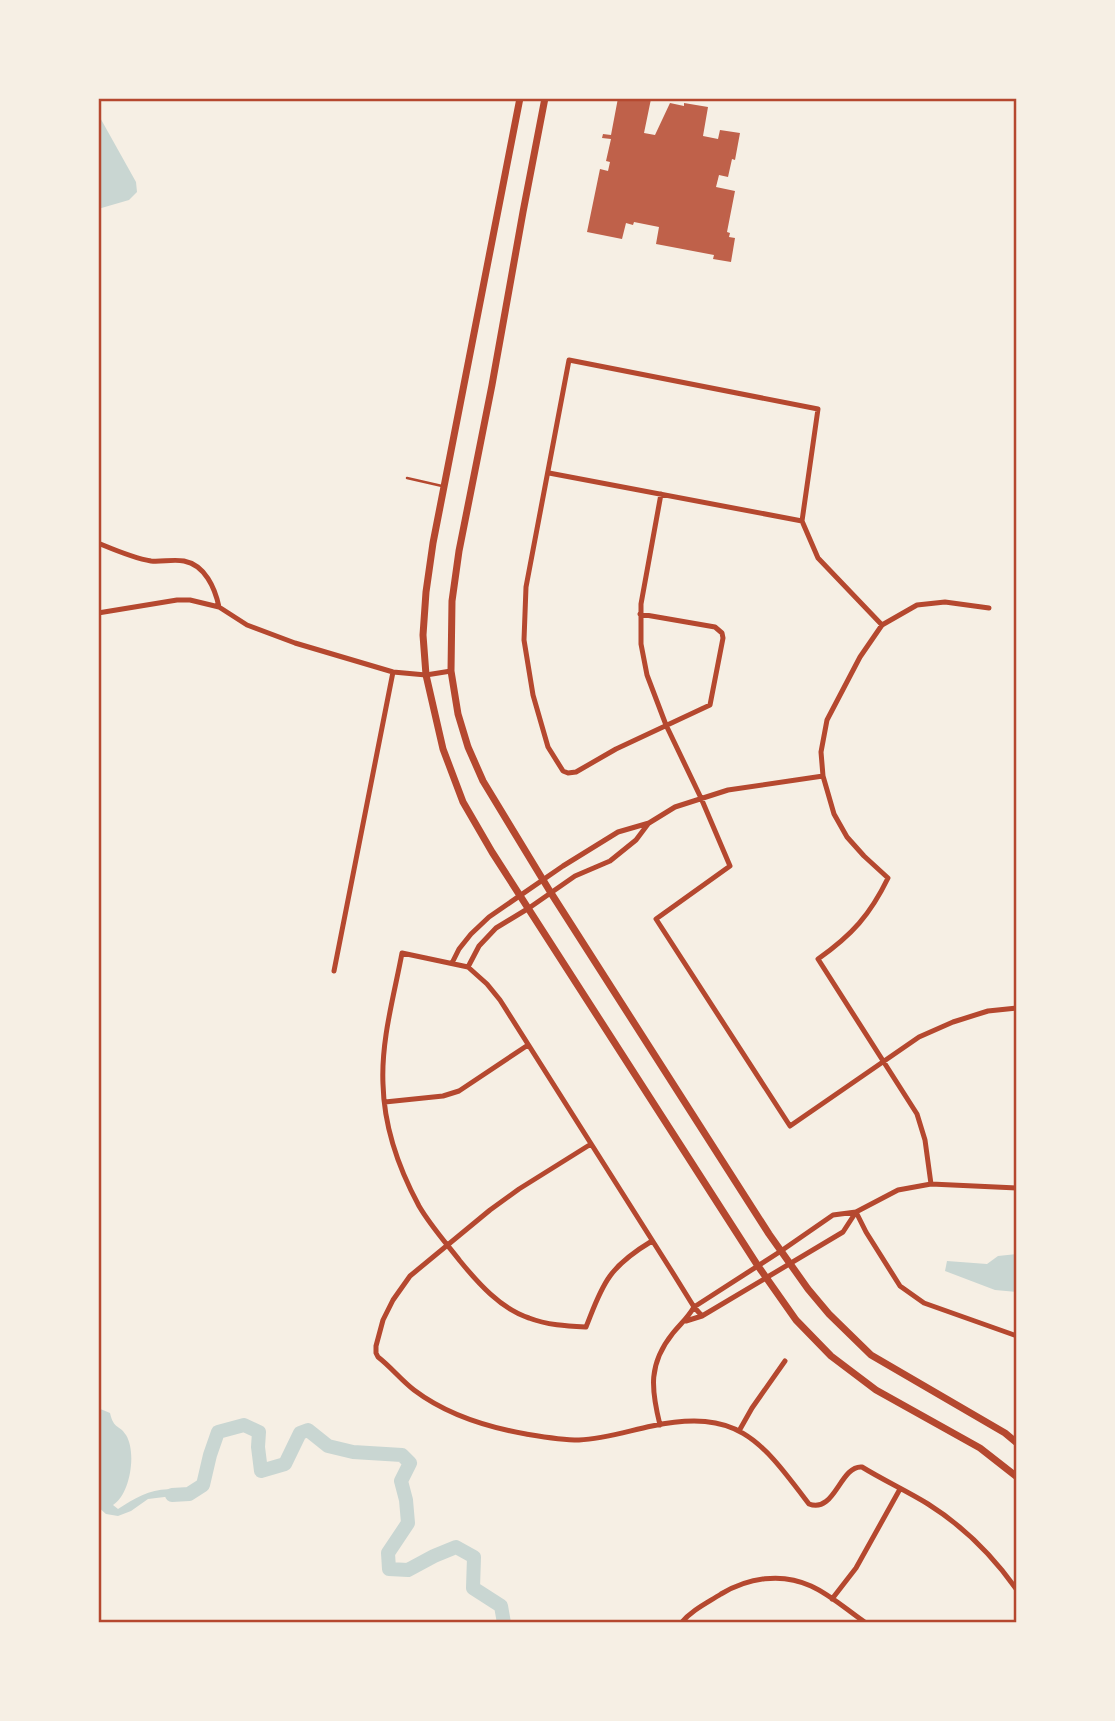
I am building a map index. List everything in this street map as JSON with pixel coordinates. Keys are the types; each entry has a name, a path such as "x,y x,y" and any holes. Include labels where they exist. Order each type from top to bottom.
{"main road":[{"path":"520,98 444,486 426,592 423,635 426,675 443,749 463,802 758,1266 796,1320 831,1356 876,1390 980,1448 1017,1477"},
{"path":"545,98 459,551 452,601 451,671 458,714 468,747 483,781 543,880 808,1289 828,1314 871,1355 1005,1433 1017,1443"}],"street":[{"path":"640,614 715,627 722,633 710,705 616,748 576,772 563,771 548,747 533,695 524,640 526,587 569,360 818,409 802,521 818,558 882,625"},
{"path":"548,473 802,521"},
{"path":"661,494 640,614 641,643 647,675 666,725 730,866 656,919 790,1126 919,1038 953,1022 988,1011 1017,1008"},
{"path":"98,543 148,560 185,561 196,565 211,583 219,607"},
{"path":"98,613 190,600 219,607 247,625 313,650 393,672 426,675 451,671"},
{"path":"931,1184 925,1140 917,1114 818,959 842,942 859,925 876,902 888,878 847,837 834,814 823,776 821,752 827,720 860,657 882,625 917,605 945,602 989,608"},
{"path":"334,971 393,672"},
{"path":"452,962 471,934 489,917 618,832 649,823 676,807 728,790 823,776"},
{"path":"468,967 479,946 496,928 575,876 610,860 636,840 649,823"},
{"path":"652,1241 637,1250 610,1275 586,1326 563,1326 527,1318 502,1303 477,1281 419,1207 402,1171 388,1129 383,1085 384,1050 402,953 468,967 487,984 500,1000 702,1316"},
{"path":"385,1102 443,1096 459,1091 528,1045"},
{"path":"591,1144 490,1210 410,1276 383,1320 376,1346 378,1357 413,1389 444,1409 499,1429 554,1439 580,1440 693,1420 719,1423 739,1431 760,1445 773,1457 809,1504 817,1507 828,1500 853,1467 858,1465 927,1504 959,1526 986,1552 1017,1590"},
{"path":"660,1425 653,1394 655,1369 664,1346 686,1321 694,1307 833,1214 856,1212 898,1190 931,1184 1017,1188"},
{"path":"686,1321 702,1316 843,1232 856,1212"},
{"path":"856,1212 900,1286 924,1303 1017,1336"},
{"path":"739,1431 785,1362"},
{"path":"832,1599 856,1568 900,1489"},
{"path":"681,1623 698,1608 734,1587 767,1578 782,1578 811,1586 866,1623"},
{"path":"851,1623 856,1616"}],"lane":[{"path":"407,478 444,486"}],"shaded area":[{"path":"98,114 136,182 137,192 129,200 98,209"},
{"path":"1017,1254 1017,1292 995,1290 945,1271 947,1261 987,1264 998,1256"},
{"path":"98,1408 110,1413 115,1425 126,1435 131,1452 130,1473 124,1492 113,1505 118,1509 143,1495 160,1490 170,1489 189,1494 148,1499 118,1516 106,1514 98,1507"}],"building":[{"path":"618,98 651,99 644,133 655,135 670,103 684,106 684,103 708,107 703,136 718,139 720,130 740,133 735,160 732,159 728,177 719,175 716,187 735,191 727,232 730,233 729,237 735,238 731,262 713,259 714,255 656,244 659,227 626,223 622,239 587,232 600,169 608,171 610,162 606,161 611,139 602,138 603,134 611,135"}],"waterway":[{"path":"172,1495 189,1494 203,1485 218,1432 244,1425 259,1432 261,1471 285,1464 300,1433 308,1430 328,1446 353,1452 402,1455 410,1463 401,1481 408,1523 388,1553 389,1569 408,1570 456,1547 474,1557 473,1588 501,1606 504,1623"}]}
